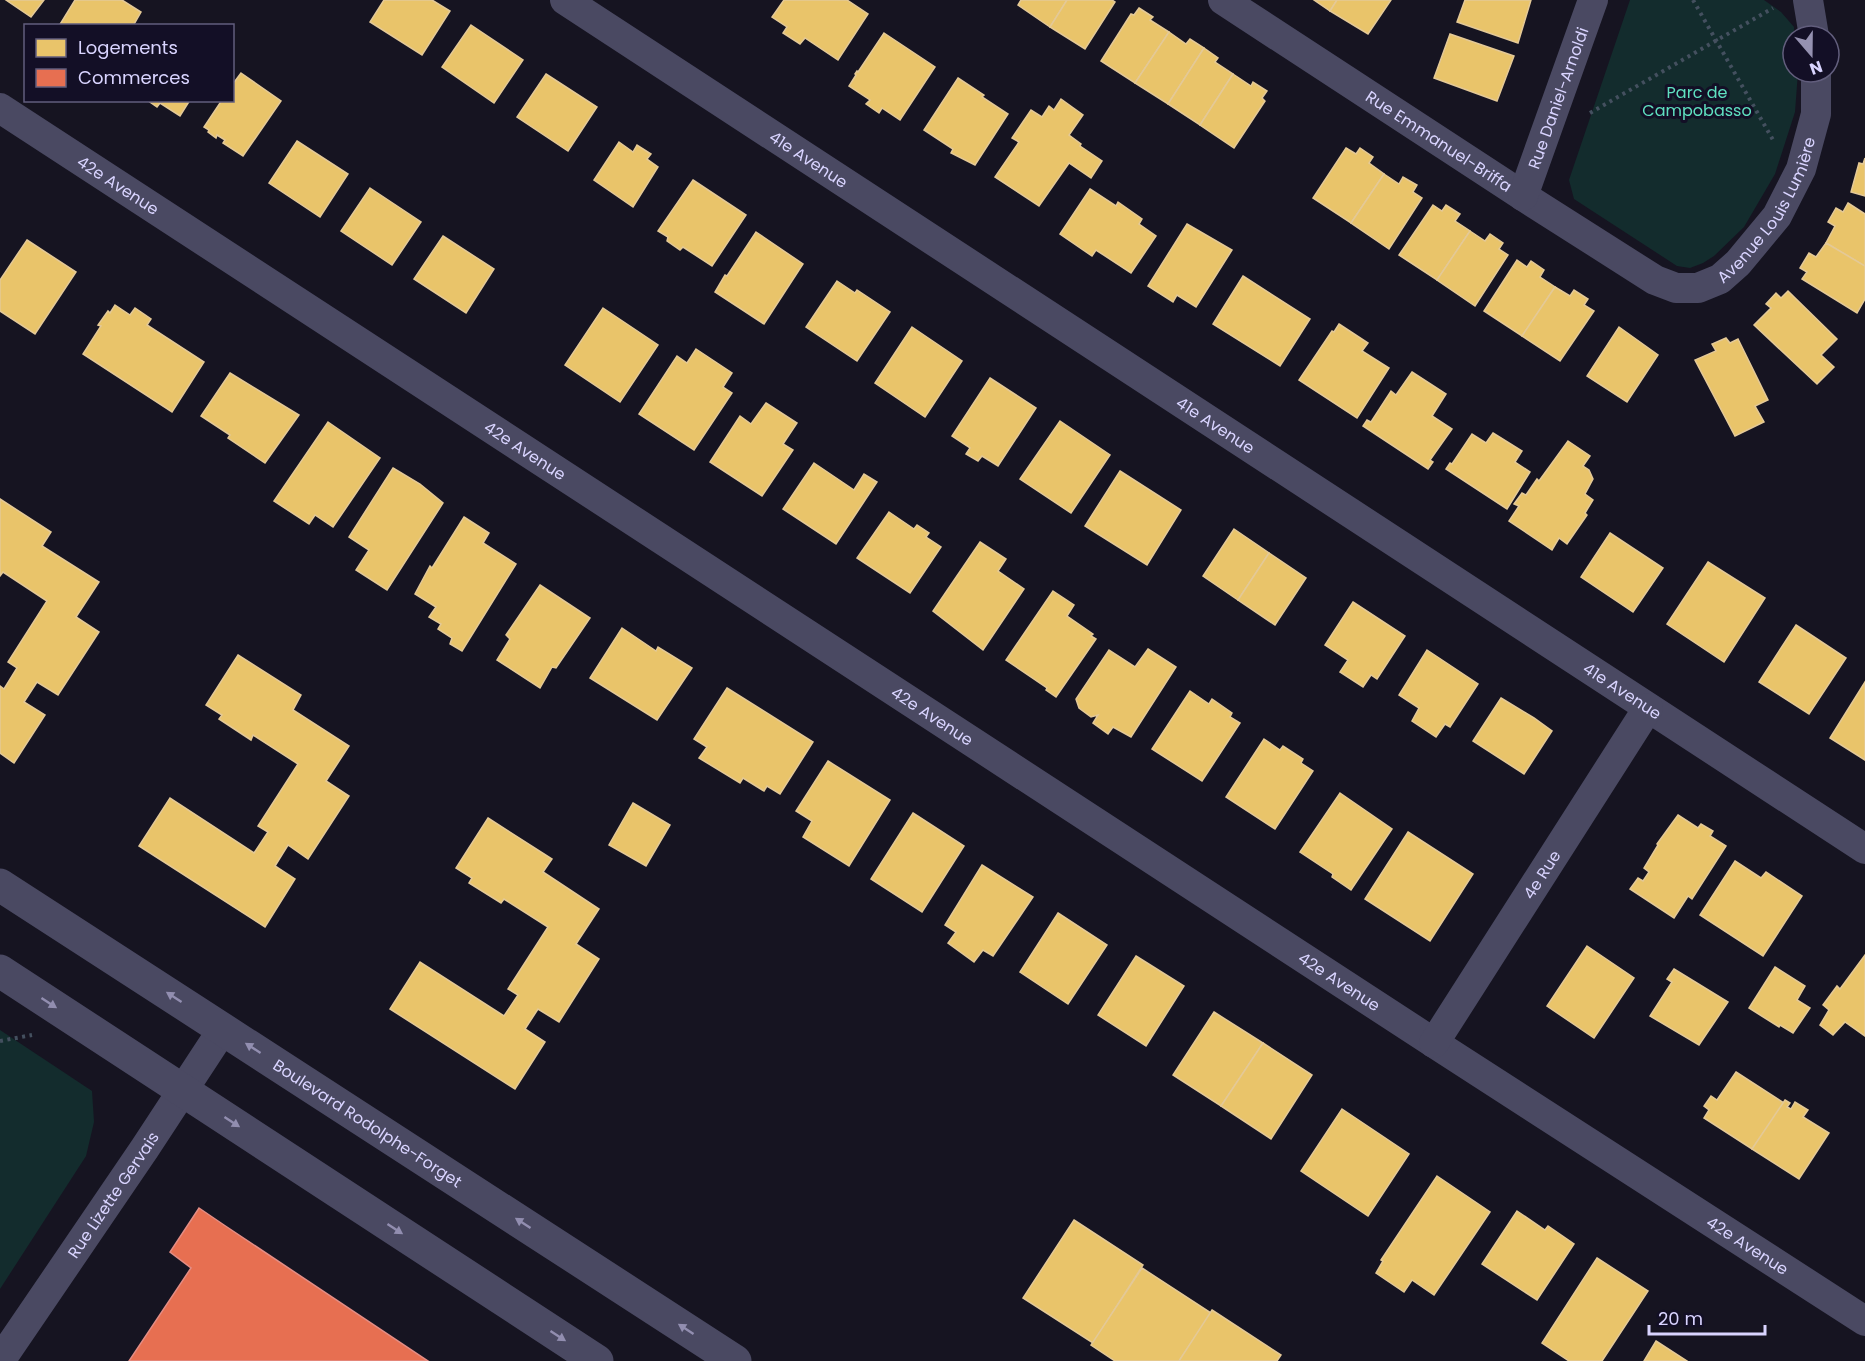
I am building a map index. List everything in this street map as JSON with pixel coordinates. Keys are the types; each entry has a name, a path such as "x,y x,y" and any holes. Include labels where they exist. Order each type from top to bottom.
{"street":[{"name":"41e Avenue","path":"565,0 1865,849"},
{"name":"Rue Emmanuel-Briffa","path":"1223,0 1655,280"},
{"name":"Rue Daniel-Arnoldi","path":"1523,196 1593,0"},
{"path":"1808,0 1812,24"},
{"name":"Avenue Louis Lumière","path":"1655,280 1676,288 1698,288 1720,279 1738,263 1777,216 1801,169 1816,114 1816,84"},
{"name":"42e Avenue","path":"0,108 1434,1043 1865,1321"},
{"name":"4e Rue","path":"1434,1043 1648,708"},
{"name":"Boulevard Rodolphe-Forget","path":"0,885 735,1361"},
{"path":"0,970 597,1361"},
{"name":"Rue Lizette Gervais","path":"0,1361 223,1029"}],"path":[{"path":"1693,0 1796,180"},
{"path":"1544,139 1777,6"}],"green space":[{"name":"Parc de Campobasso","path":"1630,0 1764,0 1781,12 1791,24 1781,24 1781,84 1797,84 1795,112 1775,174 1744,227 1714,256 1690,268 1677,266 1574,199 1569,180"},
{"path":"0,1030 92,1091 94,1122 86,1156 0,1289"}],"building: Logements":[{"path":"6,0 44,0 31,17"},
{"path":"75,0 122,0 141,12 134,24 60,24"},
{"path":"384,0 432,0 450,11 422,55 370,22"},
{"path":"784,0 847,0 868,14 838,60 805,38 800,44 783,33 787,27 772,17"},
{"path":"1021,0 1067,0 1050,27 1018,5"},
{"path":"1067,0 1112,0 1115,2 1085,49 1050,27"},
{"path":"1314,0 1337,0 1330,11"},
{"path":"1337,0 1391,0 1368,34 1330,11"},
{"path":"1465,0 1531,0 1518,43 1457,22"},
{"path":"1139,8 1153,17 1150,20 1169,32 1135,83 1101,61 1131,14 1134,15"},
{"path":"471,25 523,60 494,103 442,67"},
{"path":"1169,32 1186,44 1190,39 1204,48 1168,104 1135,83"},
{"path":"884,33 935,67 900,120 882,108 879,113 866,104 870,100 849,86"},
{"path":"1450,34 1514,56 1497,101 1434,78"},
{"path":"1204,48 1218,58 1215,62 1233,74 1200,125 1168,104"},
{"path":"241,73 281,101 243,156 223,143 225,140 217,135 216,138 204,127 221,102 234,102 234,82"},
{"path":"546,74 597,107 568,151 517,117"},
{"path":"1233,74 1251,86 1253,82 1267,91 1262,98 1265,101 1234,148 1200,125"},
{"path":"958,78 1008,114 975,165 951,153 953,149 924,130"},
{"path":"1061,99 1083,115 1069,135 1081,144 1080,146 1102,161 1091,178 1069,163 1039,206 995,177 1019,142 1012,138 1031,110 1042,117 1049,106 1054,110"},
{"path":"150,102 189,102 180,116 160,103 157,107"},
{"path":"297,141 348,174 320,217 269,183"},
{"path":"619,142 633,152 637,145 651,154 647,159 658,167 633,207 594,180"},
{"path":"1346,148 1356,154 1360,148 1373,157 1369,163 1384,174 1351,223 1313,198"},
{"path":"1865,158 1865,196 1851,192 1859,163 1863,164"},
{"path":"1384,174 1399,184 1403,177 1417,185 1413,192 1422,198 1389,249 1351,223"},
{"path":"693,180 746,215 712,266 683,247 680,250 667,241 668,237 658,231"},
{"path":"370,188 421,222 392,265 341,231"},
{"path":"1090,189 1116,206 1118,202 1142,219 1139,224 1156,236 1131,273 1096,250 1092,256 1060,234"},
{"path":"1848,203 1865,214 1865,266 1826,243 1835,226 1828,222 1836,208 1843,212"},
{"path":"1433,205 1442,211 1446,205 1460,214 1455,221 1470,231 1437,280 1399,255"},
{"path":"1187,224 1232,250 1196,307 1177,295 1173,302 1148,286"},
{"path":"1470,231 1485,241 1490,234 1503,243 1499,249 1508,255 1475,306 1437,280"},
{"path":"756,232 803,264 764,324 715,292"},
{"path":"443,236 494,269 466,313 414,279"},
{"path":"27,240 76,272 35,334 0,311 0,280"},
{"path":"1826,243 1865,266 1865,299 1857,313 1802,279 1807,272 1800,268 1809,253 1816,257"},
{"path":"1517,260 1527,267 1531,261 1544,270 1540,277 1555,287 1522,336 1484,311"},
{"path":"1243,276 1310,319 1280,366 1213,324"},
{"path":"837,281 855,293 857,290 890,312 857,361 806,327"},
{"path":"1555,287 1570,296 1574,290 1588,299 1584,305 1594,311 1560,361 1522,336"},
{"path":"1788,291 1837,339 1821,355 1834,367 1817,384 1754,325 1771,308 1766,304 1776,293 1781,298"},
{"path":"115,305 130,315 135,308 151,319 147,325 204,362 172,412 83,354 101,326 98,325"},
{"path":"603,308 658,345 620,402 565,365"},
{"path":"1339,324 1368,343 1362,351 1389,368 1357,418 1299,380"},
{"path":"912,327 962,361 925,417 875,383"},
{"path":"1619,327 1658,355 1627,402 1587,376"},
{"path":"1726,338 1730,343 1738,339 1768,400 1755,406 1764,422 1735,436 1695,360 1716,351 1712,344"},
{"path":"696,349 732,373 723,387 732,393 694,450 639,414 677,356 687,363"},
{"path":"1412,372 1446,394 1432,416 1452,429 1430,460 1433,462 1428,469 1363,426 1367,420 1371,422 1391,391 1396,395"},
{"path":"230,373 299,415 265,463 228,438 230,435 201,416"},
{"path":"990,378 1036,408 998,466 982,456 978,461 966,454 970,448 952,436"},
{"path":"766,403 797,423 783,444 793,450 762,496 710,462 740,416 751,424"},
{"path":"1060,421 1110,455 1071,513 1020,479"},
{"path":"328,422 380,458 333,527 315,515 309,524 274,501"},
{"path":"1493,433 1522,451 1515,462 1530,472 1507,509 1446,469 1450,463 1452,464 1472,434 1486,443"},
{"path":"1568,441 1590,456 1583,466 1589,470 1593,479 1585,494 1593,500 1585,513 1587,515 1567,544 1559,538 1552,550 1509,521 1519,506 1514,504 1522,493 1526,495 1537,479 1539,481"},
{"path":"814,463 854,490 864,474 877,482 836,544 783,509"},
{"path":"393,468 420,484 443,503 387,590 356,570 369,550 349,537"},
{"path":"1120,471 1181,510 1147,565 1085,526"},
{"path":"0,499 51,532 42,546 99,582 76,617 99,632 58,695 37,682 24,702 45,715 14,763 0,753 0,686 4,689 17,668 8,662 47,601 3,572 0,576"},
{"path":"889,512 914,529 917,525 929,533 926,537 941,547 910,593 857,558"},
{"path":"464,517 489,533 483,543 516,564 462,651 450,644 452,638 438,629 441,624 429,617 436,607 415,594 430,566 432,568"},
{"path":"1234,529 1269,553 1238,600 1203,576"},
{"path":"1610,533 1663,568 1633,612 1581,577"},
{"path":"980,542 1006,559 998,571 1024,589 983,650 933,611"},
{"path":"1269,553 1306,578 1275,625 1238,600"},
{"path":"1708,562 1765,598 1724,662 1667,624"},
{"path":"540,585 590,618 556,668 552,667 540,688 497,660 510,639 506,635"},
{"path":"1053,591 1074,605 1067,616 1093,634 1091,636 1096,639 1056,697 1046,690 1047,688 1006,660"},
{"path":"1353,602 1405,636 1377,679 1371,675 1363,687 1340,672 1348,660 1325,645"},
{"path":"1796,625 1846,658 1809,714 1759,682"},
{"path":"622,628 656,651 658,647 692,668 657,720 590,678"},
{"path":"1148,649 1176,667 1131,737 1113,727 1108,734 1093,723 1098,715 1091,717 1079,708 1076,699 1109,650 1135,667"},
{"path":"1427,650 1478,684 1450,727 1445,724 1436,737 1412,721 1419,708 1399,695"},
{"path":"238,655 301,695 293,710 349,746 326,781 349,796 308,859 288,845 275,866 295,879 265,927 139,846 170,798 254,853 268,832 258,826 298,764 253,735 251,740 219,719 222,715 206,705"},
{"path":"1865,682 1865,760 1830,738"},
{"path":"727,688 813,742 780,794 767,786 764,791 743,778 740,783 699,758 707,747 694,739"},
{"path":"1190,691 1209,704 1212,699 1232,713 1230,717 1240,723 1202,781 1152,749"},
{"path":"1501,698 1552,731 1524,774 1473,741"},
{"path":"1264,739 1280,750 1283,746 1303,759 1301,763 1313,771 1275,829 1226,797"},
{"path":"828,761 890,800 849,866 803,837 812,821 796,811"},
{"path":"1340,793 1392,829 1351,890 1332,877 1333,874 1300,852"},
{"path":"633,803 670,825 646,866 609,845"},
{"path":"913,813 964,846 922,912 871,879"},
{"path":"1678,815 1698,828 1701,824 1713,831 1710,836 1726,846 1692,899 1688,896 1674,918 1630,889 1638,878 1643,881 1649,872 1644,868 1657,844"},
{"path":"488,818 552,859 543,872 599,909 576,944 599,959 559,1022 538,1009 525,1029 545,1042 515,1089 390,1009 420,962 504,1016 518,995 508,989 548,927 504,899 501,903 469,883 472,878 456,868"},
{"path":"1408,832 1473,874 1430,941 1365,899"},
{"path":"1735,861 1761,878 1766,872 1802,896 1763,956 1700,915"},
{"path":"982,865 1033,897 993,956 983,950 974,962 948,943 956,932 945,925"},
{"path":"1058,913 1107,945 1068,1004 1020,972"},
{"path":"1587,946 1634,978 1594,1038 1547,1006"},
{"path":"1865,955 1865,1036 1845,1022 1833,1035 1820,1025 1829,1010 1823,1005 1837,986 1840,989"},
{"path":"1136,956 1184,986 1146,1046 1098,1015"},
{"path":"1775,967 1805,986 1797,1000 1810,1008 1793,1033 1749,1008"},
{"path":"1674,969 1728,1002 1699,1045 1650,1016 1672,982 1667,979"},
{"path":"1214,1012 1263,1043 1221,1106 1173,1075"},
{"path":"1263,1043 1312,1075 1271,1139 1221,1106"},
{"path":"1736,1072 1784,1103 1752,1149 1704,1118 1709,1110 1704,1106 1711,1096 1717,1100"},
{"path":"1785,1100 1790,1103 1787,1107 1791,1109 1795,1102 1808,1110 1803,1117 1829,1133 1799,1179 1752,1149"},
{"path":"1342,1109 1409,1154 1368,1216 1301,1171"},
{"path":"1437,1176 1490,1212 1434,1295 1412,1280 1404,1292 1376,1273 1383,1261 1381,1260"},
{"path":"1517,1211 1545,1230 1548,1226 1574,1244 1537,1300 1482,1264"},
{"path":"1074,1220 1143,1265 1093,1343 1023,1298"},
{"path":"1597,1258 1648,1291 1602,1361 1569,1361 1542,1343"},
{"path":"1142,1268 1211,1313 1179,1361 1115,1361 1091,1345"},
{"path":"1212,1310 1281,1355 1277,1361 1179,1361"},
{"path":"1656,1341 1687,1361 1644,1361"}],"building: Commerces":[{"path":"199,1208 428,1361 129,1361 191,1268 170,1252"}]}
